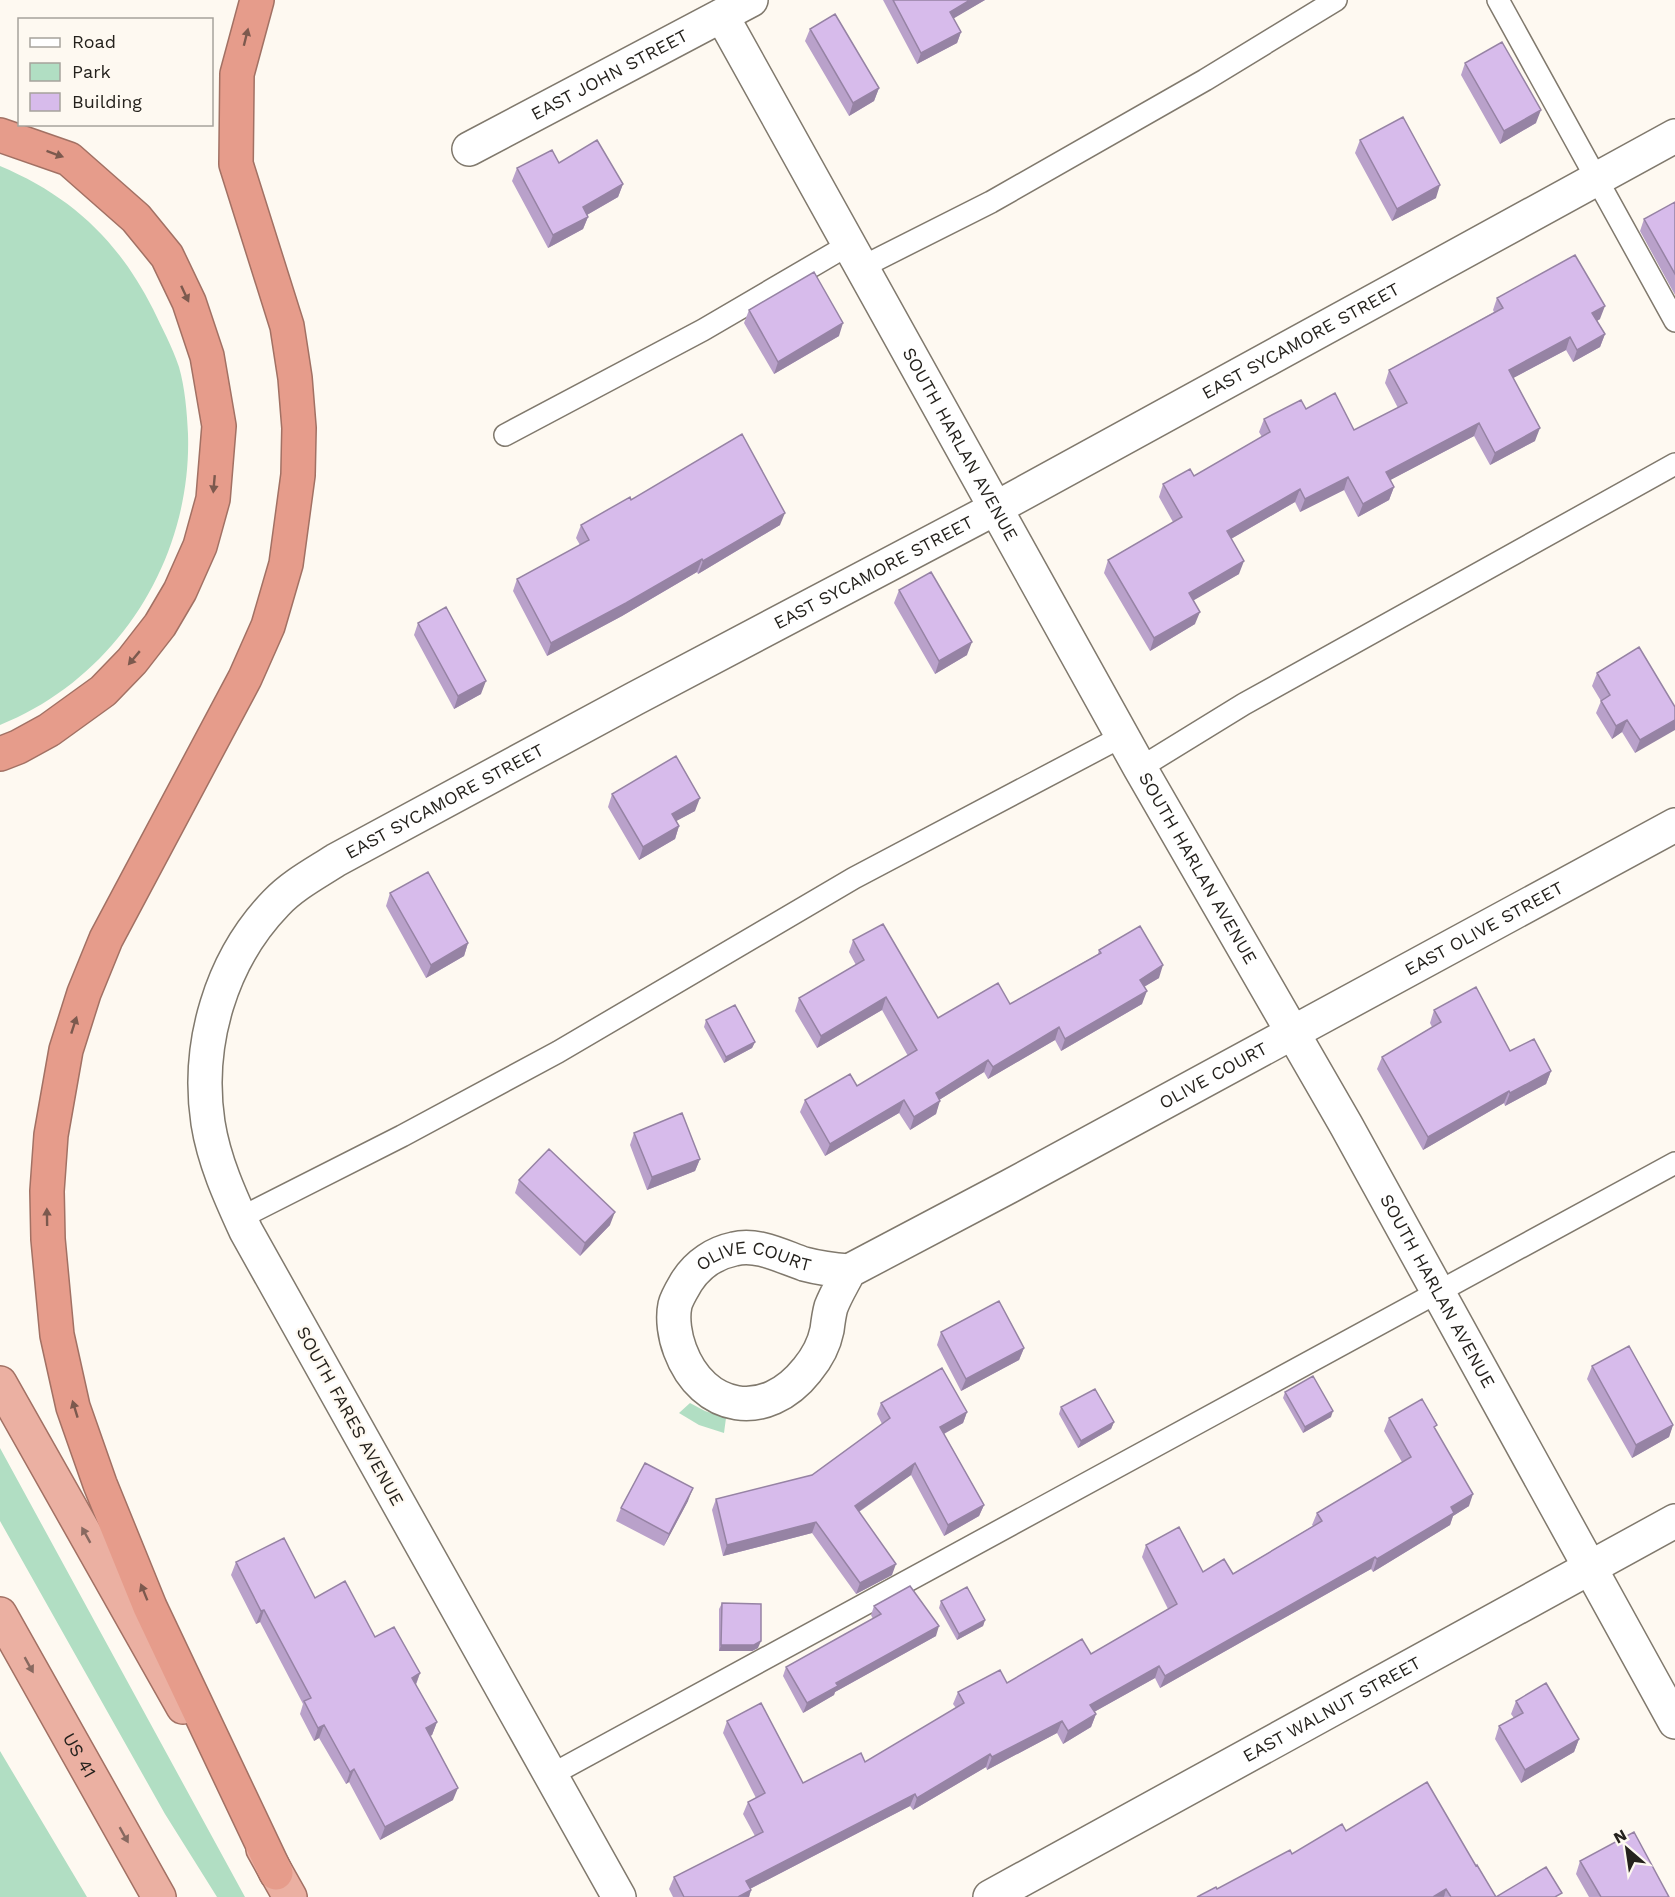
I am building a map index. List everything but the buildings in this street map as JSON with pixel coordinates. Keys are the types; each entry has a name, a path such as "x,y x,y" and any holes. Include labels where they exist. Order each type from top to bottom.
{"highway":[{"path":"257,0 237,74 236,164 287,326 295,378 299,428 298,475 286,564 268,626 245,678 106,939 84,993 66,1050 51,1135 47,1191 48,1239 57,1335 73,1407 100,1484 150,1607 283,1885"},
{"path":"0,135 69,159 136,218 167,256 189,302 207,356 219,426 213,499 200,546 180,591 160,625 132,661 103,691 49,730 0,754"},
{"path":"0,1383 283,1885"},
{"name":"US 41","path":"0,1614 159,1897"}],"street":[{"name":"EAST JOHN STREET","path":"469,148 751,0"},
{"name":"SOUTH HARLAN AVENUE","path":"722,16 1140,768 1438,1293 1675,1722"},
{"name":"EAST SYCAMORE STREET","path":"267,914 277,902 299,884 336,860 644,693 996,508 1675,136"},
{"name":"EAST OLIVE STREET","path":"1292,1033 1675,825"},
{"name":"SOUTH FARES AVENUE","path":"267,914 254,929 233,963 218,996 209,1042 205,1081 208,1123 216,1158 240,1218 618,1897"},
{"name":"OLIVE COURT","path":"849,1271 830,1310 826,1332 818,1355 806,1372 774,1397 754,1404 735,1404 716,1396 700,1383 687,1367 676,1334 675,1305 691,1275 701,1264 717,1255 736,1248 752,1248 828,1269 849,1271 1292,1033"},
{"name":"EAST WALNUT STREET","path":"990,1897 1675,1521"}],"lane":[{"path":"505,435 703,330 856,255 1001,196 1205,80 1336,0"},
{"path":"1498,0 1675,321"},
{"path":"1140,768 1244,704 1675,464"},
{"path":"240,1218 402,1136 558,1052 854,878 1123,736"},
{"path":"551,1775 1675,1163"}],"green space":[{"path":"0,166 49,191 70,206 108,241 124,262 153,309 176,359 184,392 188,434 186,480 177,526 161,569 139,609 112,645 79,677 42,704 0,725"},
{"path":"690,1403 726,1418 724,1433 699,1425 679,1413"},
{"path":"0,1448 245,1897 217,1897 165,1814 0,1521"},
{"path":"0,1751 87,1897 0,1897"}]}
